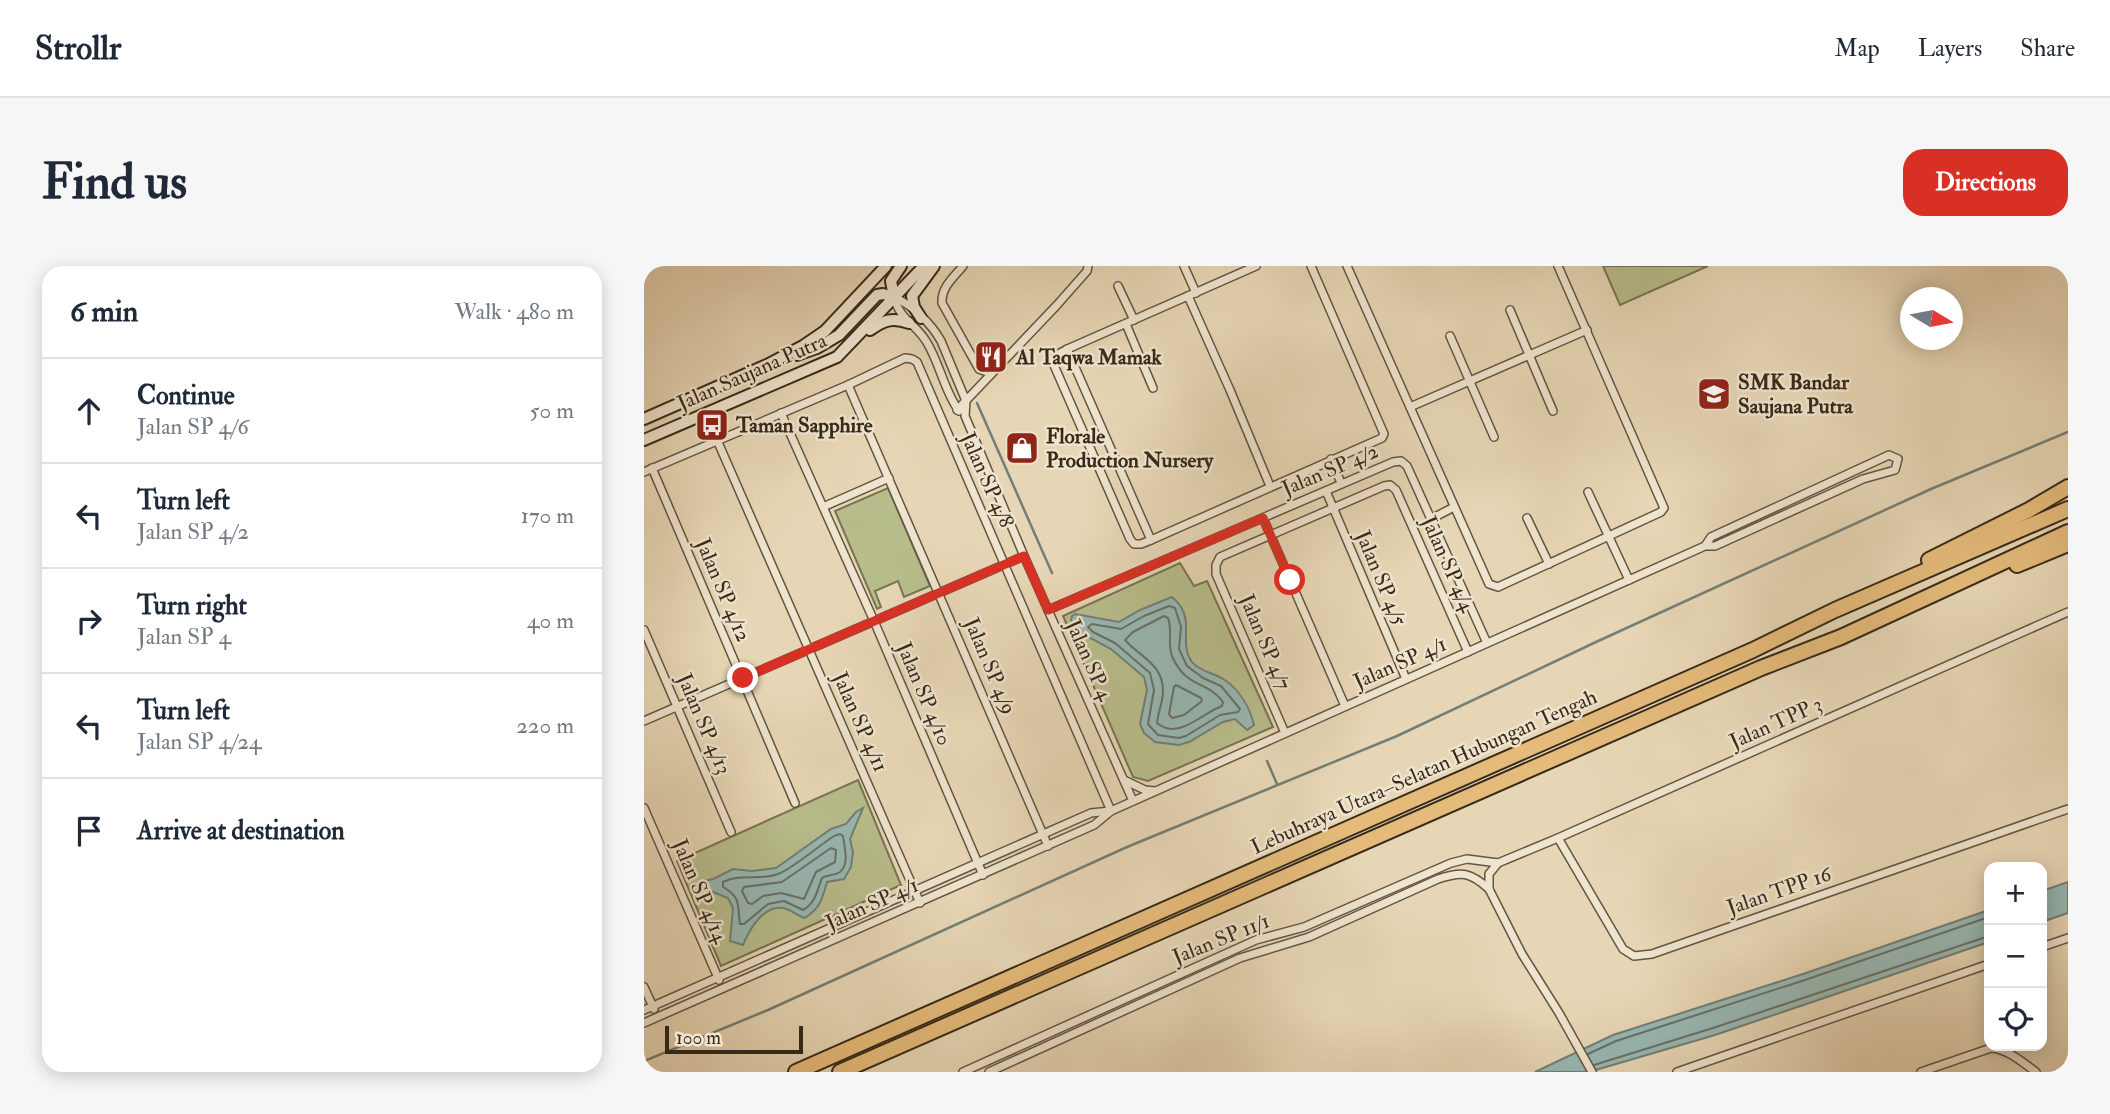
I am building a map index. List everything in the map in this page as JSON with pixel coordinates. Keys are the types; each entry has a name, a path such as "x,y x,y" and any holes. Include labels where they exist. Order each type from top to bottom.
{"highway":[{"path":"1835,610 2029,510 2068,487"},
{"name":"Lebuhraya Utara–Selatan Hubungan Tengah","path":"796,1072 2068,509"},
{"name":"Lebuhraya Utara–Selatan Hubungan Tengah","path":"840,1072 1760,668 1841,637 2068,532"},
{"path":"1841,637 2068,544"}],"main road":[{"name":"Jalan Saujana Putra","path":"644,419 769,364 803,346 825,331 886,266"},
{"path":"769,364 829,342 877,295 894,297 891,281 901,266"},
{"name":"Jalan Saujana Putra","path":"644,440 837,357 924,266"},
{"path":"921,318 914,307 912,296 934,266"},
{"path":"847,348 881,322 890,319 909,323"}],"street":[{"path":"964,266 944,288 941,294 942,303 979,369 994,371"},
{"path":"957,410 1057,305 1087,271 1088,266"},
{"path":"1184,266 1196,293"},
{"path":"1251,267 1056,355 1054,363 1134,544 1151,540 1382,438 1384,434 1311,266"},
{"path":"1347,266 1489,584 1493,587 1610,537 1661,512 1664,508 1558,266"},
{"path":"1118,286 1134,320"},
{"path":"1188,296 1270,486"},
{"name":"Jalan SP 4","path":"894,297 906,303 941,341 966,401 965,416 1133,801"},
{"path":"894,297 897,310 930,347 957,410 965,416"},
{"path":"1510,310 1553,411"},
{"path":"1126,324 1153,388"},
{"path":"1410,407 1587,330"},
{"path":"1450,336 1494,437"},
{"path":"1066,349 1151,540"},
{"name":"Jalan SP 4/8","path":"848,385 905,358 917,362 1111,811"},
{"path":"648,470 848,385"},
{"name":"Jalan SP 4/9","path":"848,385 1048,846"},
{"name":"Jalan SP 4/10","path":"781,412 983,875"},
{"name":"Jalan SP 4/11","path":"717,440 920,903"},
{"name":"Jalan SP 4/1","path":"644,1023 1048,846 1094,825 1111,811 1705,546 1715,546 1863,479 1895,470 1898,459 1889,455 1711,537 1705,546"},
{"path":"1331,459 1342,483"},
{"name":"Jalan SP 4/2","path":"1048,610 1342,483 1401,461 1407,466 1487,643"},
{"name":"Jalan SP 4/12","path":"648,470 743,678 795,803"},
{"path":"823,507 889,478"},
{"name":"Jalan SP 4/4","path":"1332,507 1384,485 1390,485 1396,490 1468,652"},
{"name":"Jalan SP 4/5","path":"1326,491 1406,679"},
{"path":"1588,492 1629,580"},
{"path":"1270,534 1332,507"},
{"path":"1431,519 1454,507"},
{"path":"1527,517 1549,564"},
{"path":"1263,518 1345,706"},
{"name":"Jalan SP 4/7","path":"1270,534 1220,558 1216,565 1216,574 1285,733"},
{"path":"644,721 1024,556"},
{"name":"Jalan TPP 3","path":"1498,863 2068,612"},
{"name":"Jalan SP 4/13","path":"644,630 731,832"},
{"path":"1124,780 1155,791"},
{"name":"Jalan SP 4/14","path":"644,807 723,989"},
{"name":"Jalan TPP 16","path":"1558,838 1623,949 1634,956 1663,950 2068,809"},
{"name":"Jalan SP 4/1","path":"644,1010 1091,813 1111,811"},
{"name":"Jalan SP 11/1","path":"963,1072 1256,940 1304,927 1451,863 1467,859 1498,863"},
{"path":"1498,863 1489,874 1489,889 1522,954 1592,1072"},
{"name":"Jalan SP 11/1","path":"989,1072 1240,958 1309,937 1438,879 1455,873 1466,874 1476,878 1489,889"},
{"path":"2047,945 2068,938"},
{"path":"1677,1072 1984,966"},
{"path":"644,987 657,1017"},
{"path":"1921,1072 1935,1070 1991,1048 2009,1053 2036,1072"}],"green space":[{"path":"1603,266 1708,266 1620,305"},
{"path":"888,488 930,586 904,597 898,581 875,591 881,607 877,609 835,511"},
{"path":"1180,563 1194,586 1207,581 1273,727 1148,781 1133,777 1063,616"},
{"path":"858,780 901,885 721,966 677,861"}],"water":[{"path":"1172,597 1184,613 1186,646 1192,662 1225,680 1240,695 1254,725 1247,730 1235,719 1223,722 1179,745 1155,742 1144,733 1140,724 1147,690 1144,677 1111,649 1081,633 1071,620 1075,614 1119,622"},
{"path":"863,808 850,839 853,852 851,867 844,879 827,882 822,899 814,911 805,918 783,908 769,910 753,926 743,945 730,941 733,908 728,898 703,888 700,882 733,869 752,871 776,868 831,829 846,824"},
{"path":"2068,882 2068,913 2047,920 2047,889"},
{"path":"1984,912 1984,944 1715,1035 1589,1072 1535,1072 1613,1035"}],"waterway":[{"path":"977,403 1052,573"},
{"path":"644,1061 768,1010 1127,847 1397,736 1931,489 2068,432"},
{"path":"1267,761 1277,784"}],"place":[{"name":"Al Taqwa Mamak","path":"991,357"},
{"name":"SMK Bandar Saujana Putra","path":"1714,394"},
{"name":"Taman Sapphire","path":"712,425"},
{"name":"Florale Production Nursery","path":"1022,448"}],"route":[{"path":"743,678 1024,556 1048,610 1263,518 1290,580"}]}
